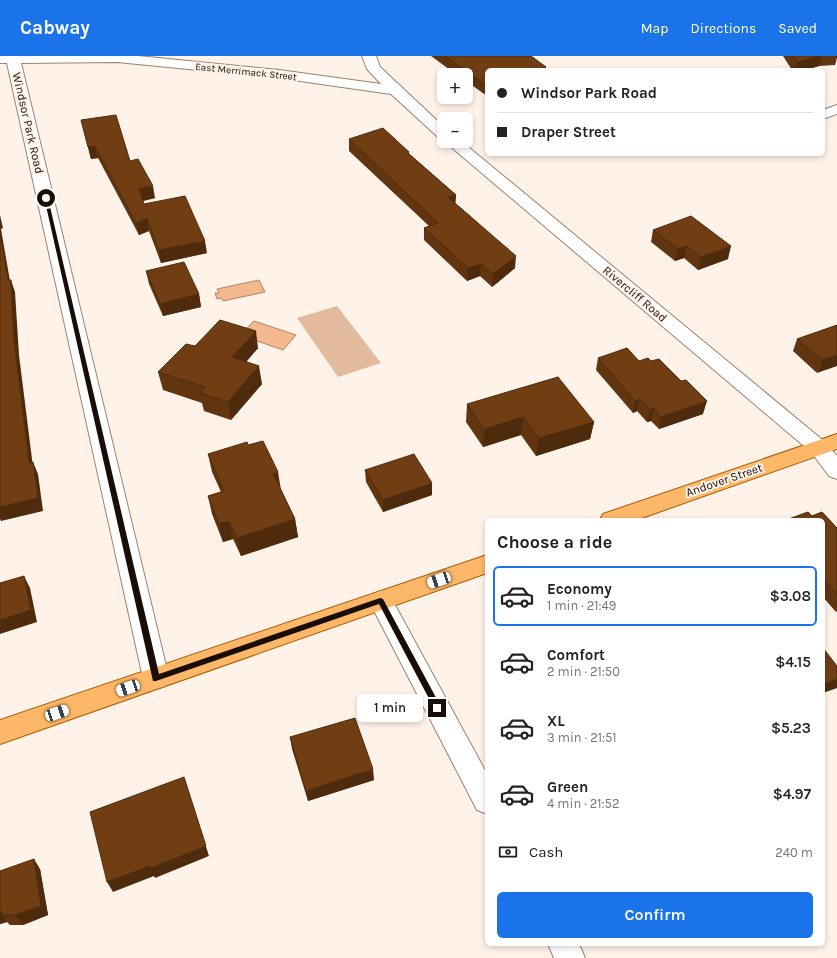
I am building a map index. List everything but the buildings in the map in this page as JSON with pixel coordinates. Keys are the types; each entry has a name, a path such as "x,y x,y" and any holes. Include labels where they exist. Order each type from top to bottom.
{"main road":[{"name":"Andover Street","path":"617,518 828,444"},
{"path":"0,732 485,565"}],"street":[{"path":"369,56 374,68 395,90 437,129"},
{"name":"East Merrimack Street","path":"7,59 117,58 279,74 395,90"},
{"name":"Windsor Park Road","path":"7,59 156,678"},
{"path":"825,114 837,109"},
{"name":"Rivercliff Road","path":"465,148 481,157 828,444 837,471"},
{"path":"380,601 485,797"},
{"path":"564,946 570,958"}],"shaded area":[{"path":"259,280 265,292 223,301 221,298 217,299 215,293 219,293 217,289"},
{"path":"337,306 381,363 338,377 297,318"},
{"path":"254,321 296,335 283,350 240,335"}],"route":[{"path":"46,198 156,678 380,601 437,708"}]}
